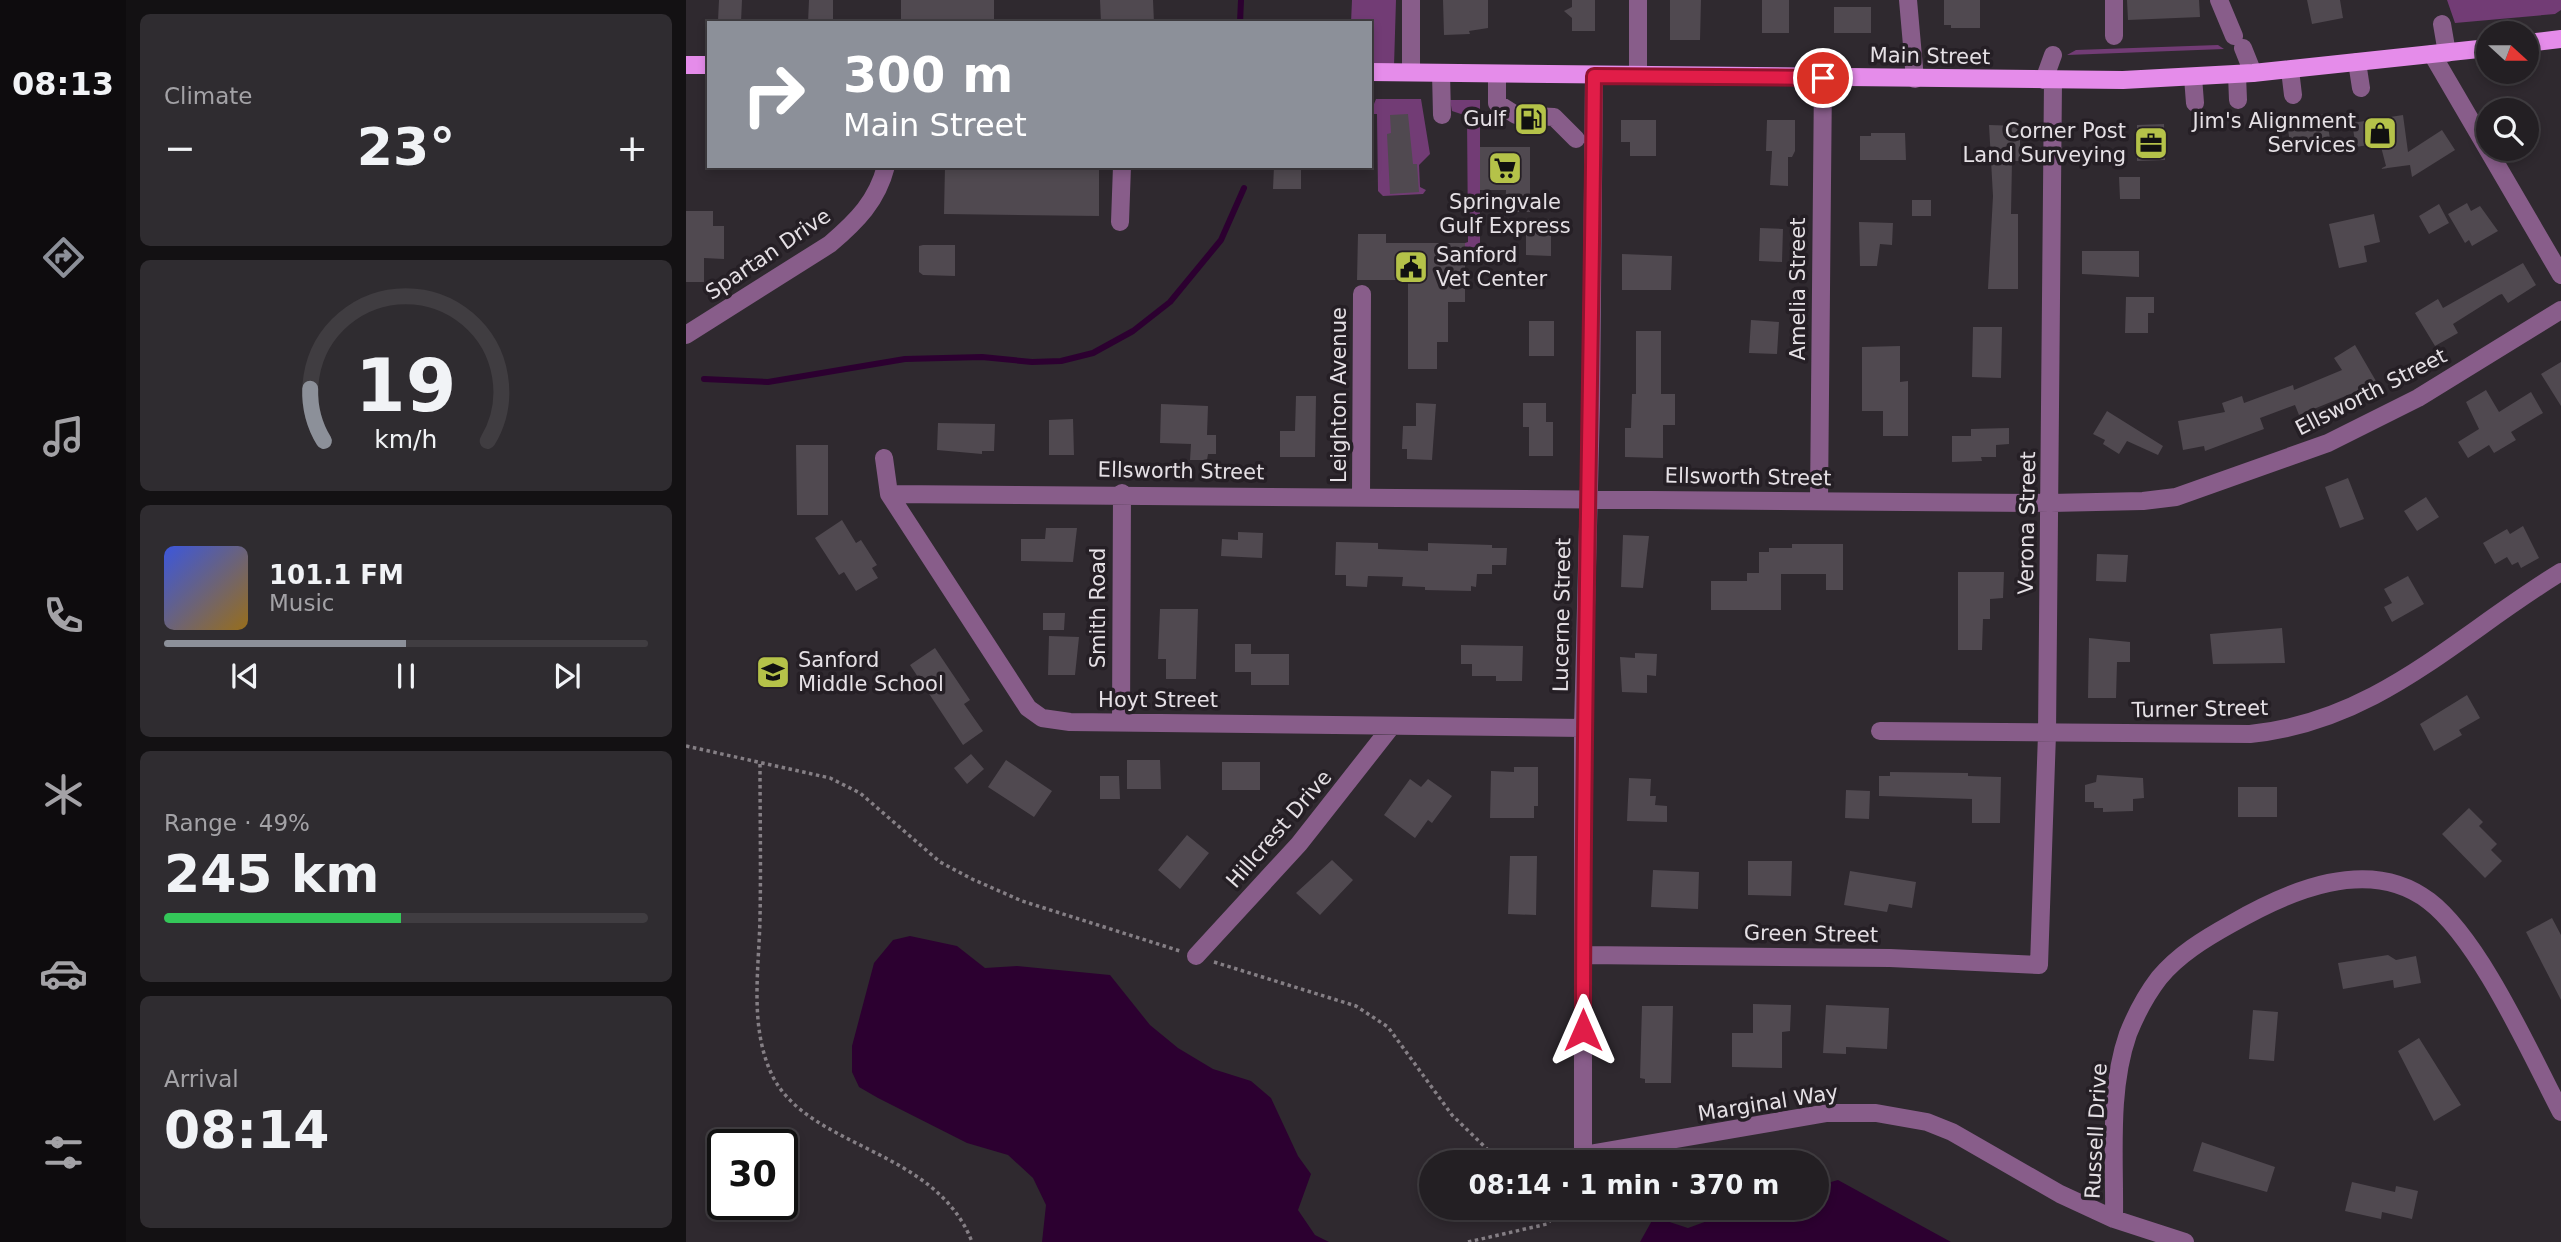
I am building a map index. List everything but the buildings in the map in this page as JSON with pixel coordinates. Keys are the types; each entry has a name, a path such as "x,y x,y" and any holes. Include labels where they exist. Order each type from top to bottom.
{"main road":[{"path":"2539,42 2561,39"},
{"name":"Main Street","path":"1372,72 2049,80 2193,78 2476,50"},
{"path":"686,65 707,65"}],"street":[{"path":"1411,0 1411,72"},
{"path":"1637,76 1638,0"},
{"path":"1908,0 1915,79"},
{"path":"2114,0 2114,36"},
{"path":"2219,0 2239,42 2245,74 2238,100"},
{"path":"2442,24 2440,54 2561,275"},
{"name":"Verona Street","path":"2039,965 2047,734 2058,161 2049,80 2053,55"},
{"path":"2357,62 2361,88"},
{"path":"2290,70 2293,95"},
{"path":"1441,73 1442,115"},
{"path":"1497,74 1497,103 1516,115 1554,117 1585,139"},
{"name":"Lucerne Street","path":"1583,1150 1583,728 1588,498 1585,139 1594,76"},
{"name":"Amelia Street","path":"1819,501 1823,78"},
{"path":"2193,78 2195,103"},
{"path":"1497,107 1511,120 1547,122 1585,139"},
{"path":"1120,222 1122,168"},
{"name":"Spartan Drive","path":"686,335 830,244 865,212 885,170"},
{"name":"Leighton Avenue","path":"1361,496 1362,294"},
{"name":"Ellsworth Street","path":"890,494 1122,493 2050,503 2143,501 2176,497 2328,443 2418,398 2561,310"},
{"name":"Hoyt Street","path":"884,458 890,494 1028,708 1049,720 1583,728"},
{"name":"Smith Road","path":"1121,722 1122,493"},
{"name":"Turner Street","path":"1880,731 2250,734 2290,729 2316,722 2371,700 2561,572"},
{"name":"Hillcrest Drive","path":"1196,956 1299,844 1391,727"},
{"name":"Russell Drive","path":"2114,1219 2120,1070 2129,1033 2145,999 2159,978 2193,947 2262,906 2307,888 2356,880 2396,884 2414,891 2444,914 2461,933 2495,990 2561,1112"},
{"name":"Green Street","path":"1583,955 1890,958 2039,965"},
{"name":"Marginal Way","path":"1612,1150 1827,1113 1876,1113 1927,1122 1952,1132 2060,1194 2114,1219 2185,1242"}],"path":[{"path":"686,746 830,778 860,793 940,862 1022,901 1356,1006 1388,1027 1452,1115 1488,1150"},
{"path":"760,764 757,1017 773,1077 801,1109 923,1179 953,1210 972,1242"},
{"path":"1468,1242 1547,1224 1551,1220"}],"shaded area":[{"path":"1352,0 1396,0 1394,66 1372,65 1372,21 1351,21"},
{"path":"2447,0 2561,0 2561,10 2555,14 2455,23"},
{"path":"2218,45 2224,49 2067,55 2076,50"},
{"path":"1376,99 1421,99 1430,154 1419,165 1420,187 1426,190 1423,194 1383,196 1378,191 1377,114 1372,114"},
{"path":"1450,100 1480,100 1480,253 1465,253 1465,243 1468,242 1467,116 1452,111"},
{"path":"910,936 957,946 985,968 1017,966 1110,975 1150,1025 1178,1048 1213,1069 1251,1081 1271,1098 1298,1156 1311,1174 1298,1210 1315,1235 1329,1242 1042,1242 1046,1205 1033,1178 1008,1155 967,1143 878,1098 859,1087 852,1072 852,1046 874,963 893,940"},
{"path":"1838,1180 1951,1242 1640,1242 1652,1220 1663,1220 1688,1228 1710,1220 1829,1220 1829,1183"}],"waterway":[{"path":"1240,21 1241,0"},
{"path":"704,379 768,382 905,359 982,357 1032,362 1061,361 1093,353 1133,331 1170,302 1221,240 1244,188"}],"place":[{"name":"Gulf","path":"1531,119"},
{"name":"Jim's Alignment Services","path":"2380,133"},
{"name":"Corner Post Land Surveying","path":"2151,143"},
{"name":"Springvale Gulf Express","path":"1505,168"},
{"name":"Sanford Vet Center","path":"1411,267"},
{"name":"Sanford Middle School","path":"773,672"}],"route":[{"path":"1583,1030 1583,728 1593,303 1594,76 1823,78"}]}
